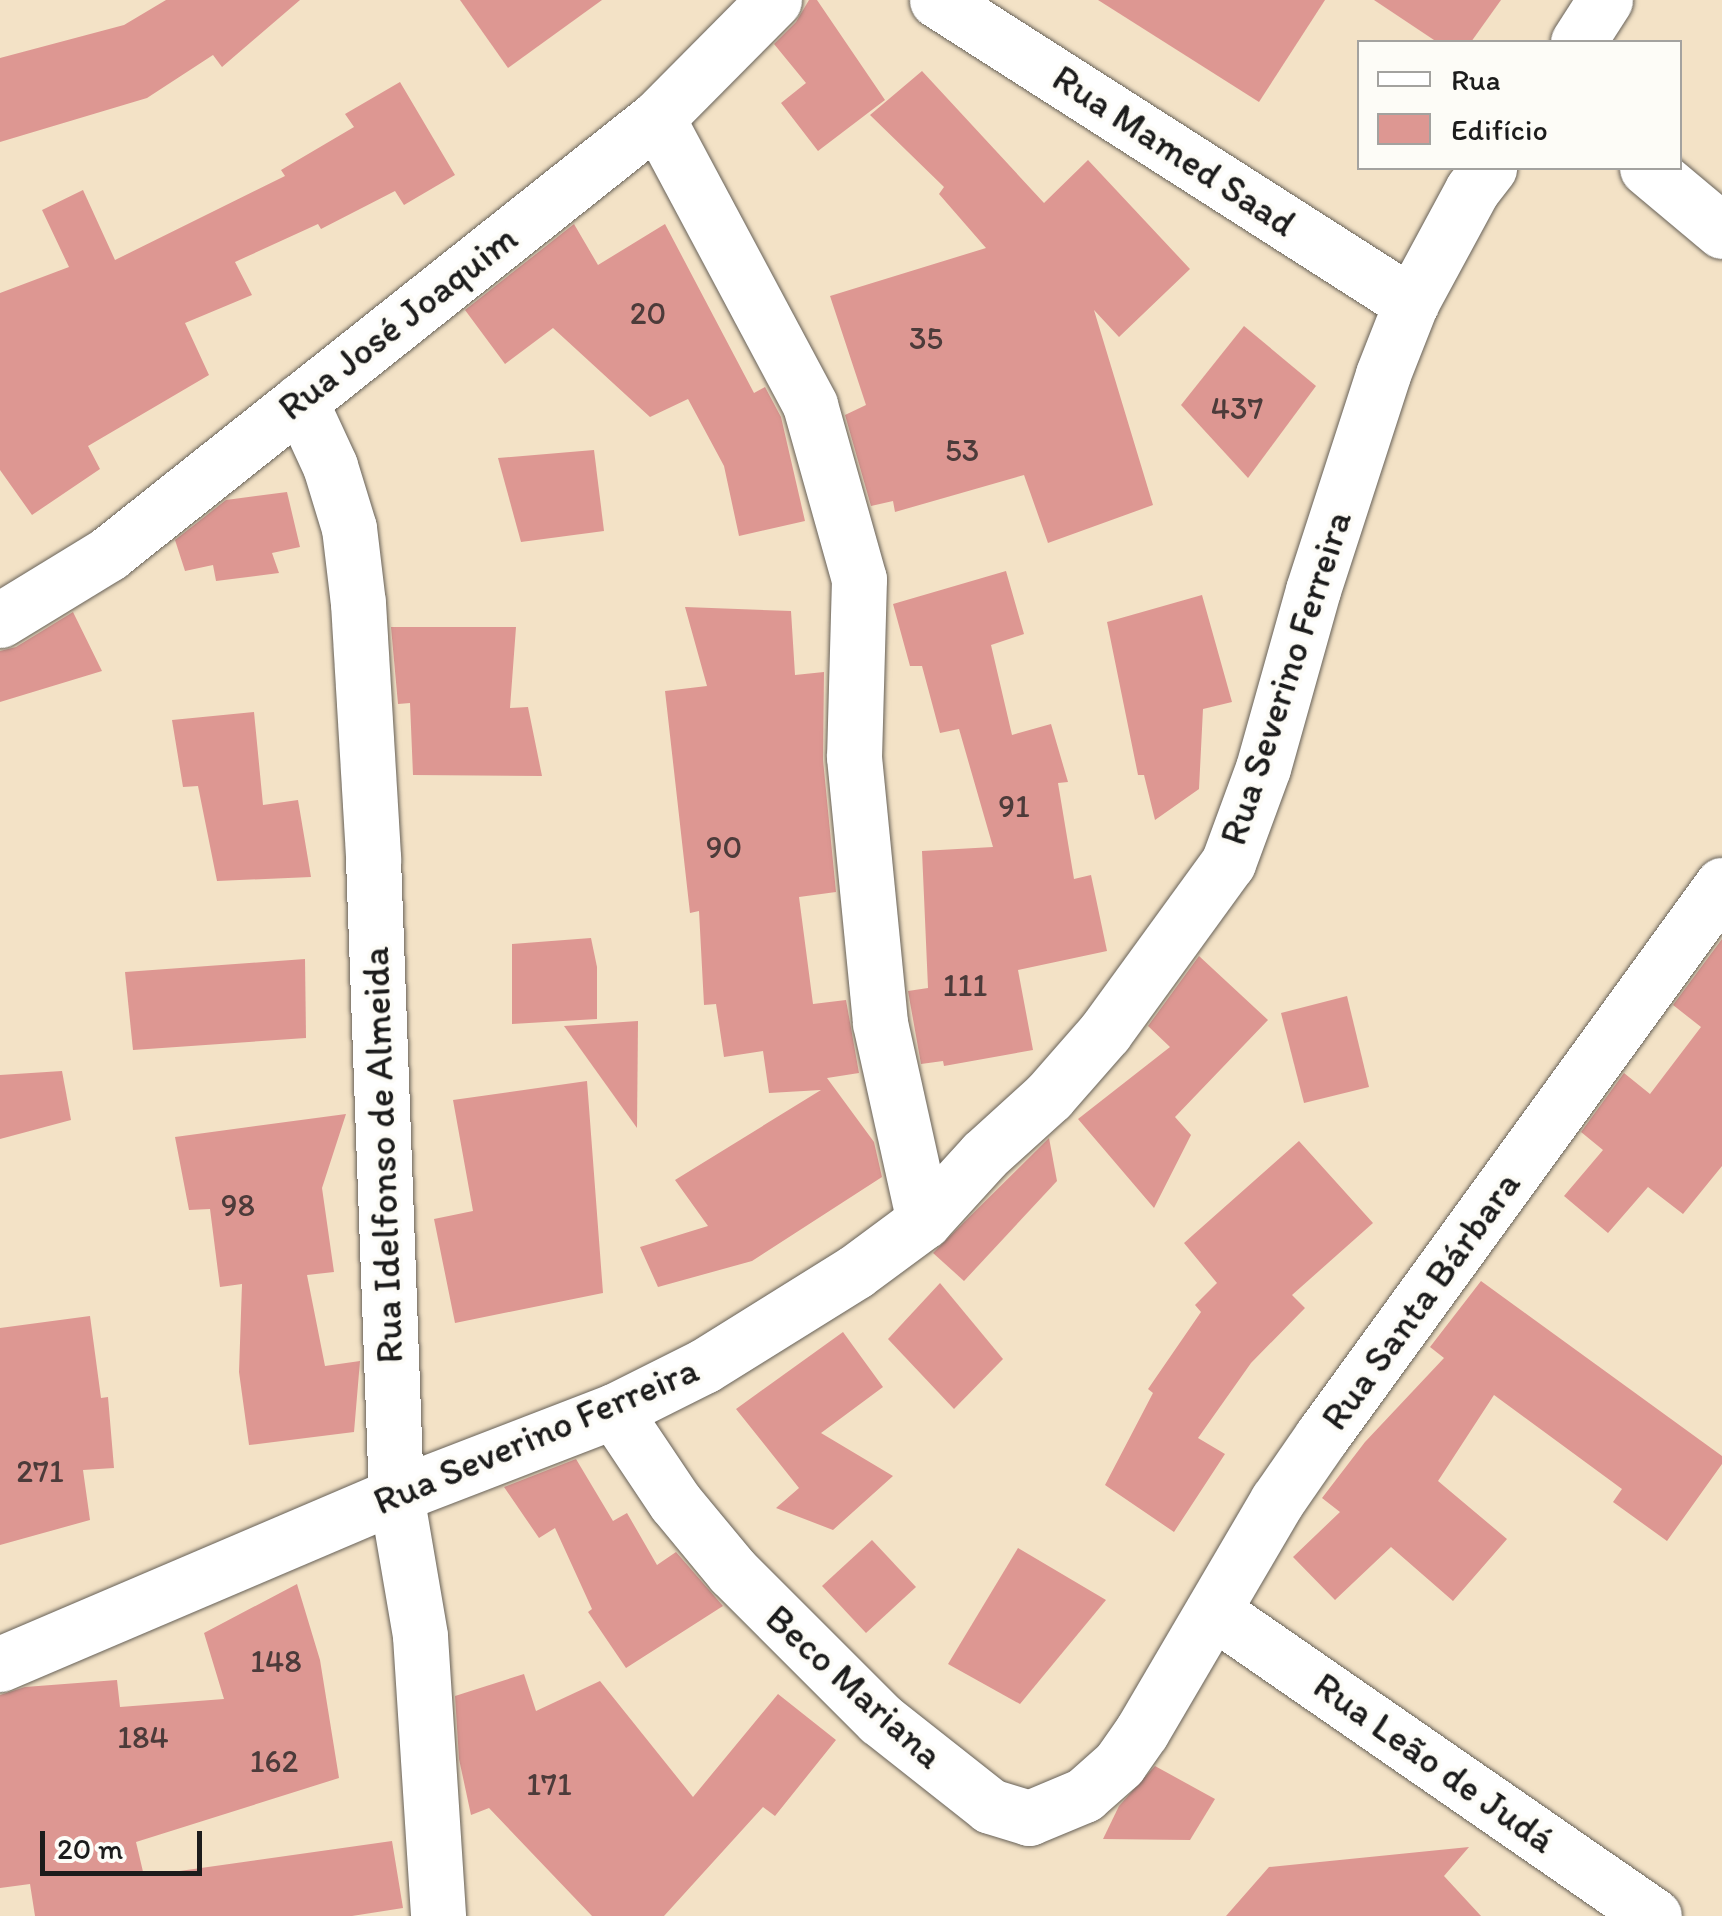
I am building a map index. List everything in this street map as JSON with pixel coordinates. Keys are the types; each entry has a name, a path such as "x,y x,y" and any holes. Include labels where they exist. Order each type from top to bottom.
{"street":[{"name":"Rua José Joaquim","path":"0,620 108,554 657,118 774,0"},
{"name":"Rua Mamed Saad","path":"937,0 1411,303"},
{"path":"1579,40 1605,0"},
{"path":"657,118 810,405 859,579 854,758 880,1023 924,1221"},
{"name":"Rua Severino Ferreira","path":"0,1664 396,1496 614,1411 736,1347 855,1272 924,1221 984,1155 1049,1096 1104,1032 1228,863 1264,768 1313,590 1382,374 1411,303 1472,190 1487,170"},
{"path":"1649,170 1722,231"},
{"name":"Rua Idelfonso de Almeida","path":"300,401 330,466 350,528 358,602 373,859 396,1496 420,1636 438,1916"},
{"name":"Rua Santa Bárbara","path":"1142,1731 1310,1452 1722,885"},
{"name":"Beco Mariana","path":"614,1411 686,1516 806,1649 880,1720 990,1806 1029,1818 1084,1795 1119,1764 1142,1731"},
{"name":"Rua Leão de Judá","path":"1213,1611 1654,1916"}],"building":[{"path":"166,0 300,0 222,67 213,55 147,98 0,142 0,58 124,25"},
{"path":"460,0 602,0 508,68"},
{"path":"809,0 817,0 885,100 818,151 781,103 806,83 774,44 796,22"},
{"path":"1098,0 1325,0 1259,102"},
{"path":"1374,0 1501,0 1472,40 1434,40"},
{"path":"922,71 1044,203 1088,160 1190,269 1119,337 1094,310 1153,505 1048,543 1024,475 895,512 893,501 871,506 845,415 866,405 830,296 986,248 939,194 944,187 870,115"},
{"path":"400,82 455,175 404,205 395,191 321,229 318,224 235,262 252,295 185,323 209,375 88,446 100,469 32,515 0,470 0,293 69,267 42,210 83,190 115,260 285,176 281,170 354,127 345,114"},
{"path":"574,224 598,265 665,224 754,393 765,387 781,417 805,521 739,536 724,466 688,399 650,417 553,328 505,364 465,310"},
{"path":"1244,326 1316,386 1248,478 1181,405"},
{"path":"594,450 604,531 521,542 498,458"},
{"path":"287,492 300,547 272,553 279,573 216,581 213,565 185,571 175,540 226,500"},
{"path":"1006,571 1024,634 991,645 1012,735 1051,724 1068,782 1058,783 1074,879 1091,875 1107,951 1018,970 1033,1050 944,1066 943,1061 921,1064 908,991 928,988 922,851 993,847 959,729 940,733 922,666 910,666 893,604"},
{"path":"1202,595 1232,702 1203,709 1199,789 1155,820 1144,775 1138,775 1107,622"},
{"path":"685,607 791,611 795,675 824,672 823,760 836,892 799,897 813,1004 846,1000 859,1073 827,1078 874,1142 882,1177 752,1261 658,1287 640,1247 708,1226 675,1180 821,1090 769,1093 763,1051 724,1057 716,1004 704,1005 699,911 690,913 665,691 707,686"},
{"path":"73,612 102,671 0,702 0,651 16,647"},
{"path":"391,627 516,627 510,708 528,707 542,776 413,775 410,703 398,704"},
{"path":"254,712 263,805 298,800 311,877 217,881 198,786 183,787 172,720"},
{"path":"591,938 597,967 597,1019 512,1024 512,944"},
{"path":"1722,939 1722,1166 1683,1214 1648,1187 1608,1233 1564,1196 1603,1150 1581,1132 1624,1073 1650,1094 1701,1027 1673,1005"},
{"path":"1199,956 1268,1020 1175,1117 1191,1135 1154,1208 1078,1119 1170,1047 1148,1026"},
{"path":"305,959 306,1038 133,1050 125,972"},
{"path":"1347,996 1369,1087 1304,1103 1281,1013"},
{"path":"638,1021 637,1128 564,1026"},
{"path":"62,1071 71,1120 0,1139 0,1075"},
{"path":"587,1081 603,1293 455,1323 434,1219 473,1211 453,1100"},
{"path":"346,1114 322,1188 334,1272 307,1275 325,1366 360,1361 354,1432 249,1445 239,1372 242,1284 220,1287 210,1209 189,1210 175,1137"},
{"path":"1049,1138 1057,1181 964,1281 933,1253"},
{"path":"1299,1141 1373,1223 1292,1295 1305,1308 1251,1363 1198,1438 1225,1454 1174,1532 1105,1485 1153,1393 1148,1389 1201,1312 1195,1305 1217,1283 1184,1243"},
{"path":"1481,1281 1722,1456 1722,1464 1667,1541 1613,1502 1622,1489 1494,1395 1438,1481 1507,1539 1453,1601 1391,1547 1335,1600 1293,1557 1340,1512 1322,1498 1365,1442 1444,1358 1430,1347"},
{"path":"940,1283 1003,1359 954,1409 888,1339"},
{"path":"90,1316 101,1398 108,1397 114,1468 83,1470 90,1520 0,1545 0,1328"},
{"path":"843,1332 883,1387 821,1433 893,1476 833,1530 776,1508 799,1488 736,1409"},
{"path":"576,1459 613,1521 627,1513 657,1565 676,1552 723,1606 626,1668 588,1612 592,1609 555,1528 539,1538 504,1487"},
{"path":"872,1540 916,1587 866,1633 822,1586"},
{"path":"1018,1548 1106,1600 1020,1704 948,1664"},
{"path":"297,1584 320,1660 339,1778 136,1842 144,1876 392,1841 403,1908 352,1916 35,1916 30,1884 0,1888 0,1695 25,1687 117,1680 120,1707 224,1699 204,1633"},
{"path":"524,1674 536,1711 600,1681 693,1797 778,1694 836,1740 775,1816 763,1807 664,1916 592,1916 489,1808 471,1815 459,1759 455,1696"},
{"path":"1155,1766 1215,1799 1190,1840 1103,1839 1119,1806"},
{"path":"1469,1847 1444,1876 1481,1916 1226,1916 1269,1867"}]}
